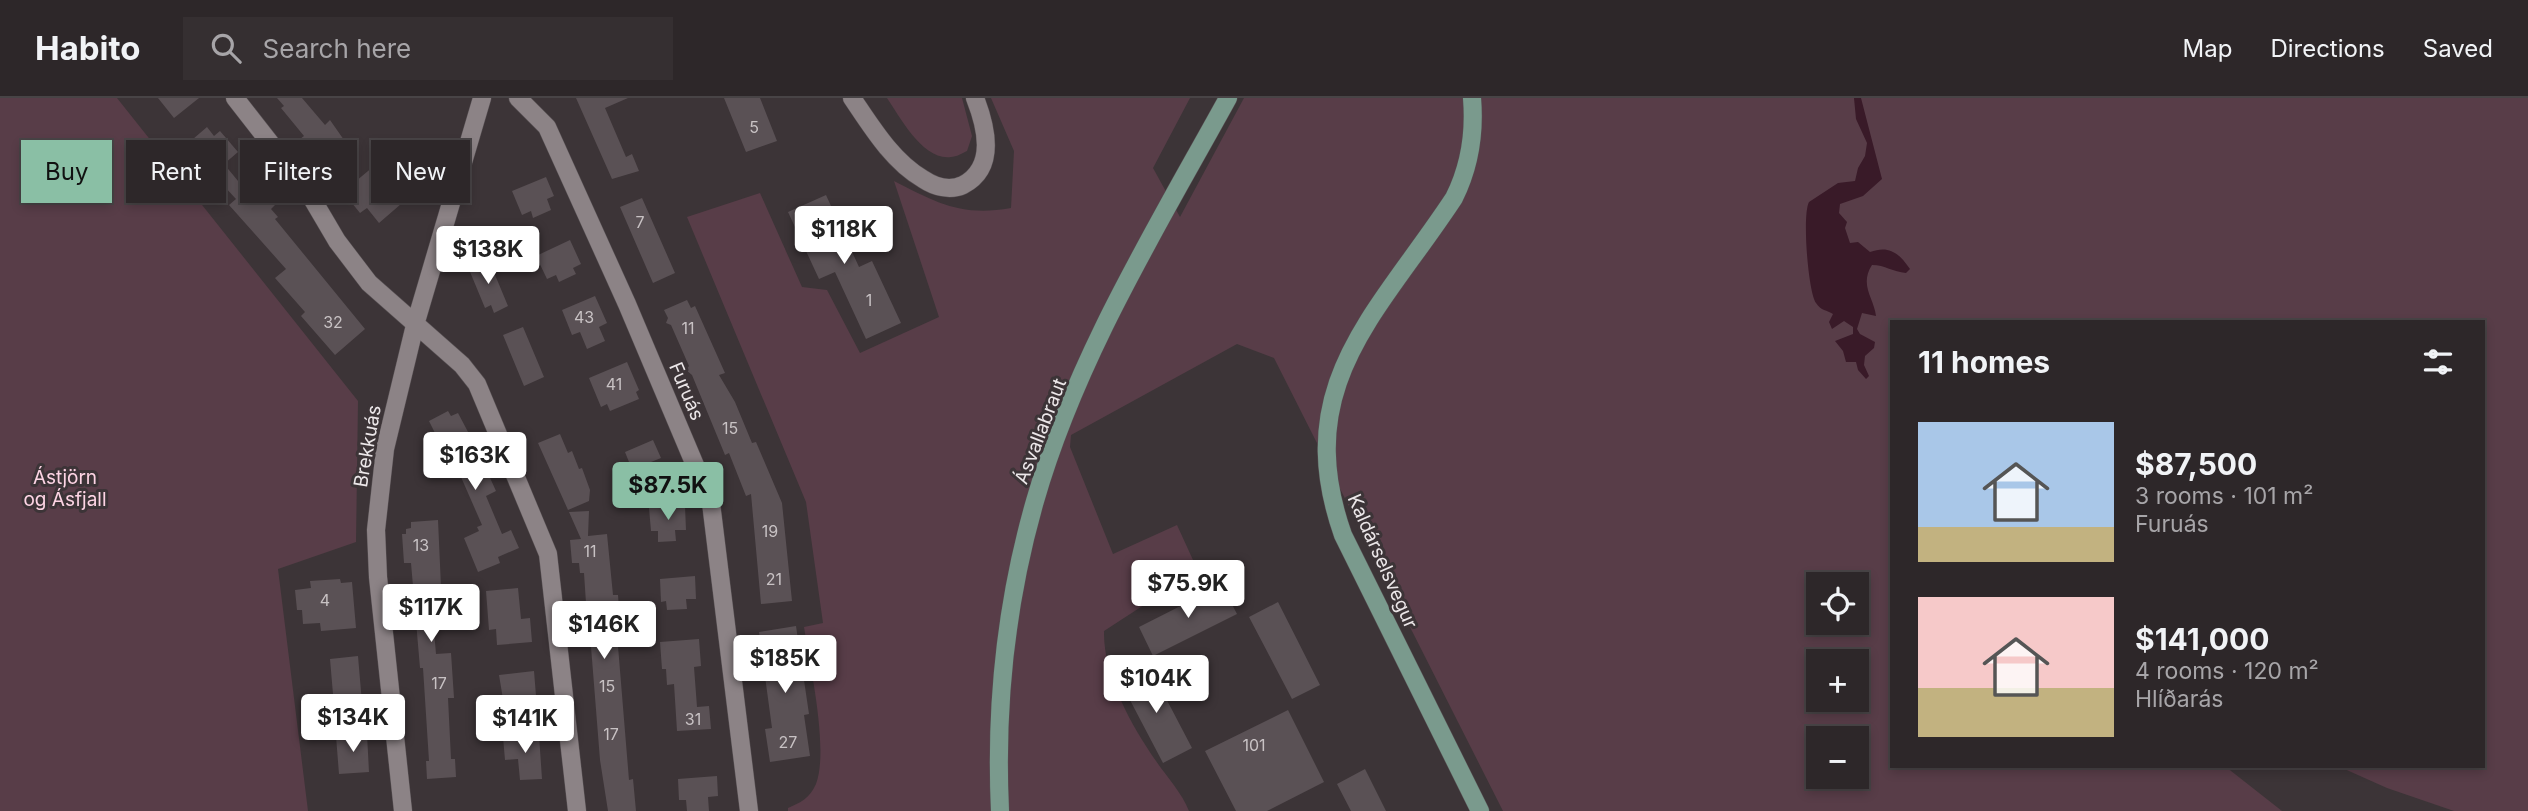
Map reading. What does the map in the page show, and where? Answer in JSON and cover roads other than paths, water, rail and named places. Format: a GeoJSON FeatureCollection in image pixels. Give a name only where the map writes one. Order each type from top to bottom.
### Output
{"type":"FeatureCollection","features":[{"type":"Feature","properties":{"kind":"street"},"geometry":{"type":"LineString","coordinates":[[235,98],[307,190],[369,284],[462,365],[477,384],[545,543],[577,811]]}},
{"type":"Feature","properties":{"kind":"street","name":"Brekkuás"},"geometry":{"type":"LineString","coordinates":[[403,811],[378,577],[376,530],[385,449],[415,324],[482,98]]}},
{"type":"Feature","properties":{"kind":"street","name":"Furuás"},"geometry":{"type":"LineString","coordinates":[[518,98],[547,127],[627,304],[711,503],[748,811]]}},
{"type":"Feature","properties":{"kind":"street"},"geometry":{"type":"LineString","coordinates":[[852,98],[877,134],[914,173],[934,185],[956,188],[974,177],[985,158],[981,115],[975,98]]}},
{"type":"Feature","properties":{"kind":"street","name":"Ásvallabraut"},"geometry":{"type":"LineString","coordinates":[[1000,811],[998,743],[1006,638],[1015,586],[1036,499],[1061,428],[1106,325],[1228,98]]}},
{"type":"Feature","properties":{"kind":"street","name":"Kaldárselsvegur"},"geometry":{"type":"LineString","coordinates":[[1472,98],[1472,146],[1465,176],[1454,198],[1347,356],[1332,396],[1326,446],[1331,499],[1343,535],[1480,811]]}},
{"type":"Feature","properties":{"kind":"park label","name":"Ástjörn og Ásfjall"},"geometry":{"type":"Point","coordinates":[65,488]}}]}
